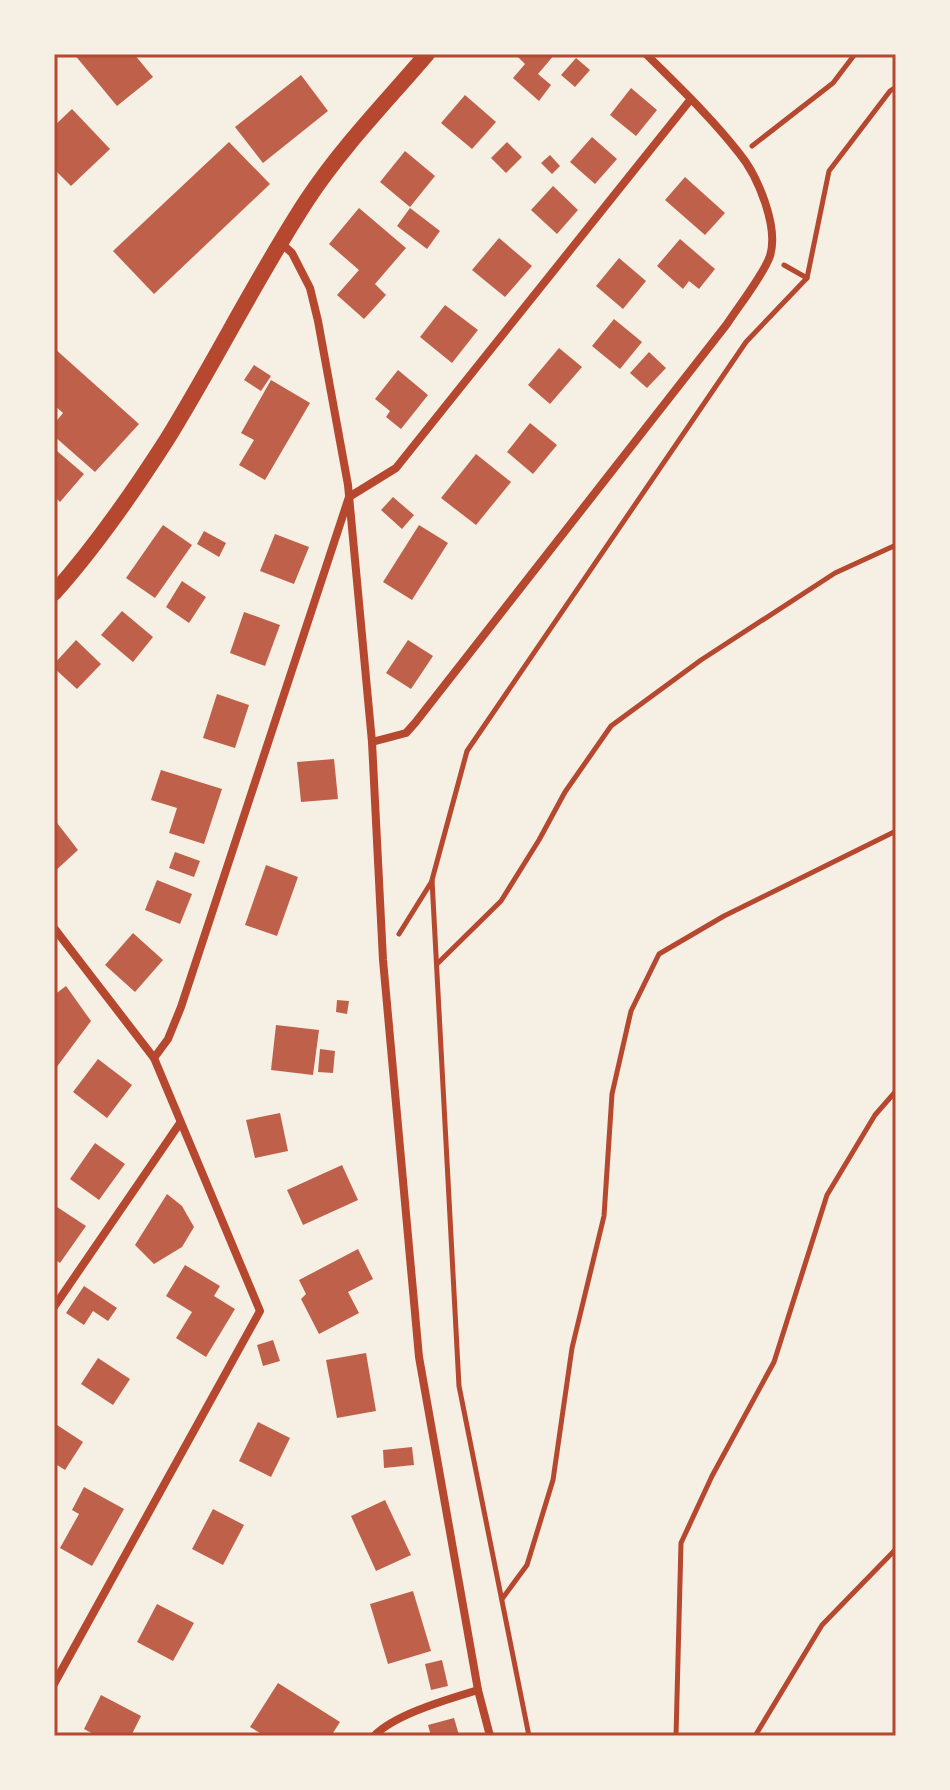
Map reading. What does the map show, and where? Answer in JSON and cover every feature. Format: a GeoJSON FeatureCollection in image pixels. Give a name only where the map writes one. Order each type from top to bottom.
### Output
{"type":"FeatureCollection","features":[{"type":"Feature","properties":{"kind":"main road"},"geometry":{"type":"LineString","coordinates":[[54,593],[103,533],[167,439],[308,198],[337,158],[427,54]]}},
{"type":"Feature","properties":{"kind":"street"},"geometry":{"type":"LineString","coordinates":[[372,742],[406,733],[415,723],[727,324],[770,256],[772,231],[769,214],[741,155],[646,54]]}},
{"type":"Feature","properties":{"kind":"street"},"geometry":{"type":"LineString","coordinates":[[154,1058],[168,1039],[181,1007],[349,497],[396,468],[691,99]]}},
{"type":"Feature","properties":{"kind":"street"},"geometry":{"type":"LineString","coordinates":[[281,242],[292,253],[310,288],[349,497],[372,742],[383,960],[419,1357],[478,1690],[490,1736]]}},
{"type":"Feature","properties":{"kind":"street"},"geometry":{"type":"LineString","coordinates":[[54,928],[154,1058],[260,1311],[54,1684]]}},
{"type":"Feature","properties":{"kind":"street"},"geometry":{"type":"LineString","coordinates":[[54,1307],[180,1123]]}},
{"type":"Feature","properties":{"kind":"street"},"geometry":{"type":"LineString","coordinates":[[374,1736],[380,1729],[430,1705],[478,1690]]}},
{"type":"Feature","properties":{"kind":"path"},"geometry":{"type":"LineString","coordinates":[[741,155],[833,83],[855,54]]}},
{"type":"Feature","properties":{"kind":"path"},"geometry":{"type":"LineString","coordinates":[[383,960],[432,880],[467,751],[746,342],[807,278],[829,171],[896,87]]}},
{"type":"Feature","properties":{"kind":"path"},"geometry":{"type":"LineString","coordinates":[[770,256],[807,278]]}},
{"type":"Feature","properties":{"kind":"path"},"geometry":{"type":"LineString","coordinates":[[437,964],[501,901],[565,792],[611,726],[701,660],[835,573],[896,545]]}},
{"type":"Feature","properties":{"kind":"path"},"geometry":{"type":"LineString","coordinates":[[502,1600],[527,1565],[553,1480],[572,1348],[604,1216],[612,1094],[631,1011],[659,954],[724,916],[896,831]]}},
{"type":"Feature","properties":{"kind":"path"},"geometry":{"type":"LineString","coordinates":[[432,880],[459,1386],[529,1736]]}},
{"type":"Feature","properties":{"kind":"path"},"geometry":{"type":"LineString","coordinates":[[676,1736],[681,1543],[712,1476],[774,1362],[827,1195],[875,1115],[896,1091]]}},
{"type":"Feature","properties":{"kind":"path"},"geometry":{"type":"LineString","coordinates":[[755,1736],[822,1625],[896,1549]]}},
{"type":"Feature","properties":{"kind":"building"},"geometry":{"type":"Polygon","coordinates":[[[74,54],[134,54],[153,77],[117,106],[74,54]]]}},
{"type":"Feature","properties":{"kind":"building"},"geometry":{"type":"Polygon","coordinates":[[[515,54],[555,54],[538,74],[551,85],[539,101],[513,78],[525,64],[515,54]]]}},
{"type":"Feature","properties":{"kind":"building"},"geometry":{"type":"Polygon","coordinates":[[[576,58],[590,70],[575,87],[561,75],[576,58]]]}},
{"type":"Feature","properties":{"kind":"building"},"geometry":{"type":"Polygon","coordinates":[[[301,75],[328,111],[263,163],[235,127],[301,75]]]}},
{"type":"Feature","properties":{"kind":"building"},"geometry":{"type":"Polygon","coordinates":[[[631,88],[657,110],[636,136],[610,115],[631,88]]]}},
{"type":"Feature","properties":{"kind":"building"},"geometry":{"type":"Polygon","coordinates":[[[465,95],[496,122],[472,149],[441,123],[465,95]]]}},
{"type":"Feature","properties":{"kind":"building"},"geometry":{"type":"Polygon","coordinates":[[[72,109],[110,149],[71,186],[54,169],[54,126],[72,109]]]}},
{"type":"Feature","properties":{"kind":"building"},"geometry":{"type":"Polygon","coordinates":[[[592,137],[617,159],[595,184],[570,162],[592,137]]]}},
{"type":"Feature","properties":{"kind":"building"},"geometry":{"type":"Polygon","coordinates":[[[229,142],[270,184],[154,294],[113,251],[229,142]]]}},
{"type":"Feature","properties":{"kind":"building"},"geometry":{"type":"Polygon","coordinates":[[[507,142],[522,157],[506,173],[491,158],[507,142]]]}},
{"type":"Feature","properties":{"kind":"building"},"geometry":{"type":"Polygon","coordinates":[[[405,151],[435,176],[410,207],[380,182],[405,151]]]}},
{"type":"Feature","properties":{"kind":"building"},"geometry":{"type":"Polygon","coordinates":[[[550,155],[560,166],[552,174],[541,163],[550,155]]]}},
{"type":"Feature","properties":{"kind":"building"},"geometry":{"type":"Polygon","coordinates":[[[685,177],[725,213],[705,235],[665,200],[685,177]]]}},
{"type":"Feature","properties":{"kind":"building"},"geometry":{"type":"Polygon","coordinates":[[[553,186],[578,210],[557,234],[531,210],[553,186]]]}},
{"type":"Feature","properties":{"kind":"building"},"geometry":{"type":"Polygon","coordinates":[[[359,208],[406,248],[375,284],[386,295],[364,319],[337,295],[359,270],[329,244],[359,208]]]}},
{"type":"Feature","properties":{"kind":"building"},"geometry":{"type":"Polygon","coordinates":[[[410,208],[440,231],[427,249],[397,226],[410,208]]]}},
{"type":"Feature","properties":{"kind":"building"},"geometry":{"type":"Polygon","coordinates":[[[499,238],[532,266],[505,297],[472,270],[499,238]]]}},
{"type":"Feature","properties":{"kind":"building"},"geometry":{"type":"Polygon","coordinates":[[[680,239],[715,269],[699,289],[689,281],[683,289],[657,266],[680,239]]]}},
{"type":"Feature","properties":{"kind":"building"},"geometry":{"type":"Polygon","coordinates":[[[619,258],[646,281],[623,309],[596,286],[619,258]]]}},
{"type":"Feature","properties":{"kind":"building"},"geometry":{"type":"Polygon","coordinates":[[[445,305],[478,330],[452,363],[420,337],[445,305]]]}},
{"type":"Feature","properties":{"kind":"building"},"geometry":{"type":"Polygon","coordinates":[[[614,319],[642,342],[620,369],[592,346],[614,319]]]}},
{"type":"Feature","properties":{"kind":"building"},"geometry":{"type":"Polygon","coordinates":[[[54,348],[139,424],[95,472],[54,436],[54,424],[63,413],[54,405],[54,348]]]}},
{"type":"Feature","properties":{"kind":"building"},"geometry":{"type":"Polygon","coordinates":[[[559,348],[582,367],[550,404],[528,385],[559,348]]]}},
{"type":"Feature","properties":{"kind":"building"},"geometry":{"type":"Polygon","coordinates":[[[649,352],[666,368],[647,388],[630,373],[649,352]]]}},
{"type":"Feature","properties":{"kind":"building"},"geometry":{"type":"Polygon","coordinates":[[[254,365],[271,376],[261,391],[244,380],[254,365]]]}},
{"type":"Feature","properties":{"kind":"building"},"geometry":{"type":"Polygon","coordinates":[[[398,370],[428,395],[401,429],[386,417],[390,411],[375,399],[398,370]]]}},
{"type":"Feature","properties":{"kind":"building"},"geometry":{"type":"Polygon","coordinates":[[[271,380],[310,403],[265,480],[239,465],[254,440],[241,433],[271,380]]]}},
{"type":"Feature","properties":{"kind":"building"},"geometry":{"type":"Polygon","coordinates":[[[530,423],[557,445],[533,474],[507,452],[530,423]]]}},
{"type":"Feature","properties":{"kind":"building"},"geometry":{"type":"Polygon","coordinates":[[[57,451],[84,474],[60,502],[54,496],[54,454],[57,451]]]}},
{"type":"Feature","properties":{"kind":"building"},"geometry":{"type":"Polygon","coordinates":[[[476,454],[511,482],[476,525],[441,498],[476,454]]]}},
{"type":"Feature","properties":{"kind":"building"},"geometry":{"type":"Polygon","coordinates":[[[393,497],[414,515],[402,529],[381,510],[393,497]]]}},
{"type":"Feature","properties":{"kind":"building"},"geometry":{"type":"Polygon","coordinates":[[[163,525],[192,545],[155,598],[126,578],[163,525]]]}},
{"type":"Feature","properties":{"kind":"building"},"geometry":{"type":"Polygon","coordinates":[[[419,525],[448,543],[412,600],[383,582],[419,525]]]}},
{"type":"Feature","properties":{"kind":"building"},"geometry":{"type":"Polygon","coordinates":[[[204,531],[226,543],[219,557],[197,544],[204,531]]]}},
{"type":"Feature","properties":{"kind":"building"},"geometry":{"type":"Polygon","coordinates":[[[275,534],[309,547],[294,584],[260,571],[275,534]]]}},
{"type":"Feature","properties":{"kind":"building"},"geometry":{"type":"Polygon","coordinates":[[[182,581],[206,597],[189,623],[166,607],[182,581]]]}},
{"type":"Feature","properties":{"kind":"building"},"geometry":{"type":"Polygon","coordinates":[[[122,611],[153,637],[133,662],[101,635],[122,611]]]}},
{"type":"Feature","properties":{"kind":"building"},"geometry":{"type":"Polygon","coordinates":[[[244,612],[280,625],[265,666],[230,653],[244,612]]]}},
{"type":"Feature","properties":{"kind":"building"},"geometry":{"type":"Polygon","coordinates":[[[76,640],[101,664],[77,689],[54,668],[54,664],[76,640]]]}},
{"type":"Feature","properties":{"kind":"building"},"geometry":{"type":"Polygon","coordinates":[[[408,640],[433,656],[411,689],[386,673],[408,640]]]}},
{"type":"Feature","properties":{"kind":"building"},"geometry":{"type":"Polygon","coordinates":[[[217,694],[249,705],[235,748],[203,738],[217,694]]]}},
{"type":"Feature","properties":{"kind":"building"},"geometry":{"type":"Polygon","coordinates":[[[334,759],[338,799],[301,802],[297,762],[334,759]]]}},
{"type":"Feature","properties":{"kind":"building"},"geometry":{"type":"Polygon","coordinates":[[[161,770],[222,789],[204,844],[169,833],[177,808],[151,800],[161,770]]]}},
{"type":"Feature","properties":{"kind":"building"},"geometry":{"type":"Polygon","coordinates":[[[54,819],[78,850],[54,872],[54,819]]]}},
{"type":"Feature","properties":{"kind":"building"},"geometry":{"type":"Polygon","coordinates":[[[175,852],[200,861],[194,877],[169,868],[175,852]]]}},
{"type":"Feature","properties":{"kind":"building"},"geometry":{"type":"Polygon","coordinates":[[[266,865],[298,877],[277,936],[245,925],[266,865]]]}},
{"type":"Feature","properties":{"kind":"building"},"geometry":{"type":"Polygon","coordinates":[[[157,880],[192,894],[180,924],[145,910],[157,880]]]}},
{"type":"Feature","properties":{"kind":"building"},"geometry":{"type":"Polygon","coordinates":[[[133,933],[163,960],[135,992],[105,965],[133,933]]]}},
{"type":"Feature","properties":{"kind":"building"},"geometry":{"type":"Polygon","coordinates":[[[66,986],[91,1021],[56,1068],[54,995],[66,986]]]}},
{"type":"Feature","properties":{"kind":"building"},"geometry":{"type":"Polygon","coordinates":[[[337,1000],[349,1001],[347,1014],[336,1012],[337,1000]]]}},
{"type":"Feature","properties":{"kind":"building"},"geometry":{"type":"Polygon","coordinates":[[[276,1025],[319,1030],[313,1075],[271,1070],[276,1025]]]}},
{"type":"Feature","properties":{"kind":"building"},"geometry":{"type":"Polygon","coordinates":[[[320,1049],[335,1051],[333,1073],[318,1072],[320,1049]]]}},
{"type":"Feature","properties":{"kind":"building"},"geometry":{"type":"Polygon","coordinates":[[[98,1059],[132,1085],[107,1118],[73,1092],[98,1059]]]}},
{"type":"Feature","properties":{"kind":"building"},"geometry":{"type":"Polygon","coordinates":[[[280,1113],[288,1151],[255,1158],[246,1120],[280,1113]]]}},
{"type":"Feature","properties":{"kind":"building"},"geometry":{"type":"Polygon","coordinates":[[[95,1143],[125,1164],[99,1200],[70,1179],[95,1143]]]}},
{"type":"Feature","properties":{"kind":"building"},"geometry":{"type":"Polygon","coordinates":[[[342,1165],[358,1200],[303,1225],[287,1190],[342,1165]]]}},
{"type":"Feature","properties":{"kind":"building"},"geometry":{"type":"Polygon","coordinates":[[[167,1194],[182,1206],[194,1227],[182,1247],[154,1264],[135,1245],[167,1194]]]}},
{"type":"Feature","properties":{"kind":"building"},"geometry":{"type":"Polygon","coordinates":[[[54,1205],[86,1226],[60,1263],[54,1259],[54,1205]]]}},
{"type":"Feature","properties":{"kind":"building"},"geometry":{"type":"Polygon","coordinates":[[[358,1249],[373,1279],[348,1292],[359,1313],[319,1334],[301,1299],[306,1294],[299,1280],[358,1249]]]}},
{"type":"Feature","properties":{"kind":"building"},"geometry":{"type":"Polygon","coordinates":[[[185,1265],[220,1286],[214,1296],[235,1309],[206,1357],[176,1338],[192,1312],[166,1296],[185,1265]]]}},
{"type":"Feature","properties":{"kind":"building"},"geometry":{"type":"Polygon","coordinates":[[[84,1286],[117,1308],[108,1321],[93,1311],[84,1325],[66,1313],[84,1286]]]}},
{"type":"Feature","properties":{"kind":"building"},"geometry":{"type":"Polygon","coordinates":[[[273,1340],[280,1361],[263,1366],[257,1345],[273,1340]]]}},
{"type":"Feature","properties":{"kind":"building"},"geometry":{"type":"Polygon","coordinates":[[[366,1353],[376,1411],[337,1418],[326,1360],[366,1353]]]}},
{"type":"Feature","properties":{"kind":"building"},"geometry":{"type":"Polygon","coordinates":[[[98,1358],[130,1379],[113,1405],[81,1384],[98,1358]]]}},
{"type":"Feature","properties":{"kind":"building"},"geometry":{"type":"Polygon","coordinates":[[[258,1422],[290,1438],[271,1477],[239,1461],[258,1422]]]}},
{"type":"Feature","properties":{"kind":"building"},"geometry":{"type":"Polygon","coordinates":[[[57,1425],[83,1442],[65,1470],[54,1463],[54,1431],[57,1425]]]}},
{"type":"Feature","properties":{"kind":"building"},"geometry":{"type":"Polygon","coordinates":[[[412,1447],[414,1465],[384,1468],[383,1450],[412,1447]]]}},
{"type":"Feature","properties":{"kind":"building"},"geometry":{"type":"Polygon","coordinates":[[[84,1487],[124,1509],[92,1566],[60,1548],[79,1514],[72,1510],[84,1487]]]}},
{"type":"Feature","properties":{"kind":"building"},"geometry":{"type":"Polygon","coordinates":[[[385,1500],[411,1555],[376,1571],[351,1516],[385,1500]]]}},
{"type":"Feature","properties":{"kind":"building"},"geometry":{"type":"Polygon","coordinates":[[[213,1509],[244,1525],[223,1565],[192,1549],[213,1509]]]}},
{"type":"Feature","properties":{"kind":"building"},"geometry":{"type":"Polygon","coordinates":[[[413,1591],[431,1651],[388,1664],[370,1604],[413,1591]]]}},
{"type":"Feature","properties":{"kind":"building"},"geometry":{"type":"Polygon","coordinates":[[[157,1604],[194,1623],[173,1661],[137,1642],[157,1604]]]}},
{"type":"Feature","properties":{"kind":"building"},"geometry":{"type":"Polygon","coordinates":[[[442,1660],[448,1686],[431,1690],[425,1664],[442,1660]]]}},
{"type":"Feature","properties":{"kind":"building"},"geometry":{"type":"Polygon","coordinates":[[[278,1683],[340,1722],[331,1736],[265,1736],[250,1727],[278,1683]]]}},
{"type":"Feature","properties":{"kind":"building"},"geometry":{"type":"Polygon","coordinates":[[[101,1695],[141,1716],[131,1736],[97,1736],[84,1729],[101,1695]]]}},
{"type":"Feature","properties":{"kind":"building"},"geometry":{"type":"Polygon","coordinates":[[[454,1718],[459,1735],[431,1736],[428,1725],[454,1718]]]}}]}
